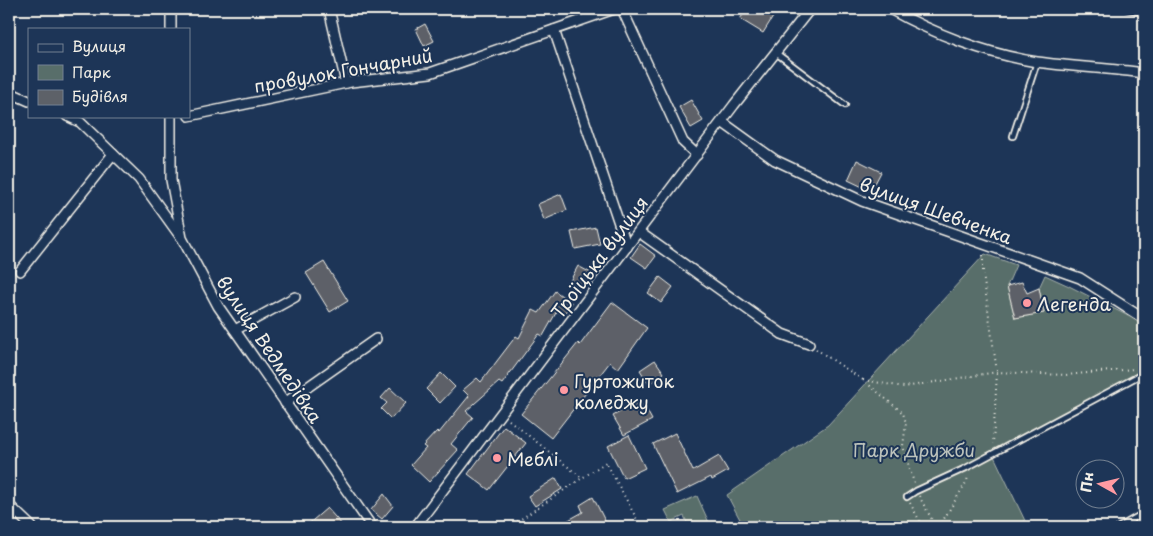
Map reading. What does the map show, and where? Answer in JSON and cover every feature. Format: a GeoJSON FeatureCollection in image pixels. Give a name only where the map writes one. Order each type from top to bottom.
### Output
{"type":"FeatureCollection","features":[{"type":"Feature","properties":{"kind":"street"},"geometry":{"type":"LineString","coordinates":[[171,9],[171,28]]}},
{"type":"Feature","properties":{"kind":"street"},"geometry":{"type":"LineString","coordinates":[[329,9],[346,83]]}},
{"type":"Feature","properties":{"kind":"street","name":"провулок Гончарний"},"geometry":{"type":"LineString","coordinates":[[190,115],[346,83],[430,73],[614,9]]}},
{"type":"Feature","properties":{"kind":"street"},"geometry":{"type":"LineString","coordinates":[[622,9],[683,142],[697,155]]}},
{"type":"Feature","properties":{"kind":"street","name":"Троїцька вулиця"},"geometry":{"type":"LineString","coordinates":[[415,527],[810,9]]}},
{"type":"Feature","properties":{"kind":"street"},"geometry":{"type":"LineString","coordinates":[[890,9],[911,21],[980,49],[1037,62],[1144,72]]}},
{"type":"Feature","properties":{"kind":"street"},"geometry":{"type":"LineString","coordinates":[[554,30],[627,248]]}},
{"type":"Feature","properties":{"kind":"street"},"geometry":{"type":"LineString","coordinates":[[9,92],[28,100]]}},
{"type":"Feature","properties":{"kind":"street"},"geometry":{"type":"LineString","coordinates":[[71,118],[80,122],[139,179],[182,238]]}},
{"type":"Feature","properties":{"kind":"street","name":"вулиця Ведмедівка"},"geometry":{"type":"LineString","coordinates":[[171,118],[171,180],[182,238],[218,306],[372,527]]}},
{"type":"Feature","properties":{"kind":"street","name":"вулиця Шевченка"},"geometry":{"type":"LineString","coordinates":[[722,122],[775,160],[844,193],[1080,278],[1144,319]]}},
{"type":"Feature","properties":{"kind":"street"},"geometry":{"type":"LineString","coordinates":[[20,271],[113,154]]}},
{"type":"Feature","properties":{"kind":"street"},"geometry":{"type":"LineString","coordinates":[[639,232],[782,334],[809,344]]}},
{"type":"Feature","properties":{"kind":"street"},"geometry":{"type":"LineString","coordinates":[[235,330],[295,297]]}},
{"type":"Feature","properties":{"kind":"street"},"geometry":{"type":"LineString","coordinates":[[285,403],[376,339]]}},
{"type":"Feature","properties":{"kind":"street"},"geometry":{"type":"LineString","coordinates":[[9,506],[32,527]]}},
{"type":"Feature","properties":{"kind":"lane"},"geometry":{"type":"LineString","coordinates":[[1127,9],[1143,11]]}},
{"type":"Feature","properties":{"kind":"lane"},"geometry":{"type":"LineString","coordinates":[[776,53],[845,105]]}},
{"type":"Feature","properties":{"kind":"lane"},"geometry":{"type":"LineString","coordinates":[[1013,136],[1037,62]]}},
{"type":"Feature","properties":{"kind":"lane"},"geometry":{"type":"LineString","coordinates":[[907,497],[970,466],[1144,374]]}},
{"type":"Feature","properties":{"kind":"lane"},"geometry":{"type":"LineString","coordinates":[[1119,527],[1144,513]]}},
{"type":"Feature","properties":{"kind":"path"},"geometry":{"type":"LineString","coordinates":[[982,244],[983,274],[997,372],[993,454]]}},
{"type":"Feature","properties":{"kind":"path"},"geometry":{"type":"LineString","coordinates":[[809,344],[863,380],[903,413],[906,423],[903,446],[916,491],[938,527],[967,481],[970,466]]}},
{"type":"Feature","properties":{"kind":"path"},"geometry":{"type":"LineString","coordinates":[[863,380],[904,387],[997,372],[1065,374],[1134,369]]}},
{"type":"Feature","properties":{"kind":"path"},"geometry":{"type":"LineString","coordinates":[[509,420],[582,478]]}},
{"type":"Feature","properties":{"kind":"path"},"geometry":{"type":"LineString","coordinates":[[509,527],[606,462],[641,527]]}},
{"type":"Feature","properties":{"kind":"path"},"geometry":{"type":"LineString","coordinates":[[907,497],[923,527]]}},
{"type":"Feature","properties":{"kind":"green space","name":"Парк Дружби"},"geometry":{"type":"Polygon","coordinates":[[[985,254],[1016,265],[1007,286],[1015,318],[1044,313],[1039,288],[1045,275],[1144,324],[1144,372],[993,454],[1028,527],[744,527],[727,495],[828,425],[985,254]]]}},
{"type":"Feature","properties":{"kind":"green space"},"geometry":{"type":"Polygon","coordinates":[[[697,496],[711,527],[689,527],[684,516],[671,522],[665,510],[697,496]]]}},
{"type":"Feature","properties":{"kind":"building"},"geometry":{"type":"Polygon","coordinates":[[[747,9],[758,12],[760,9],[778,9],[763,33],[740,19],[747,9]]]}},
{"type":"Feature","properties":{"kind":"building"},"geometry":{"type":"Polygon","coordinates":[[[425,24],[434,41],[424,46],[416,29],[425,24]]]}},
{"type":"Feature","properties":{"kind":"building"},"geometry":{"type":"Polygon","coordinates":[[[691,100],[703,121],[691,128],[679,107],[691,100]]]}},
{"type":"Feature","properties":{"kind":"building"},"geometry":{"type":"Polygon","coordinates":[[[857,160],[881,172],[871,191],[848,180],[857,160]]]}},
{"type":"Feature","properties":{"kind":"building"},"geometry":{"type":"Polygon","coordinates":[[[561,194],[567,210],[544,220],[538,204],[561,194]]]}},
{"type":"Feature","properties":{"kind":"building"},"geometry":{"type":"Polygon","coordinates":[[[596,227],[600,244],[575,249],[571,232],[596,227]]]}},
{"type":"Feature","properties":{"kind":"building"},"geometry":{"type":"Polygon","coordinates":[[[640,244],[656,256],[647,268],[631,257],[640,244]]]}},
{"type":"Feature","properties":{"kind":"building"},"geometry":{"type":"Polygon","coordinates":[[[324,262],[348,301],[330,312],[306,273],[324,262]]]}},
{"type":"Feature","properties":{"kind":"building"},"geometry":{"type":"Polygon","coordinates":[[[578,266],[591,273],[584,288],[570,281],[578,266]]]}},
{"type":"Feature","properties":{"kind":"building"},"geometry":{"type":"Polygon","coordinates":[[[660,277],[673,287],[661,303],[648,293],[660,277]]]}},
{"type":"Feature","properties":{"kind":"building","name":"Легенда"},"geometry":{"type":"Polygon","coordinates":[[[1022,282],[1027,293],[1039,288],[1044,313],[1015,318],[1007,286],[1022,282]]]}},
{"type":"Feature","properties":{"kind":"building"},"geometry":{"type":"Polygon","coordinates":[[[555,291],[572,303],[563,315],[557,311],[543,336],[539,334],[502,384],[499,382],[466,411],[473,417],[451,444],[458,450],[429,482],[411,465],[426,448],[423,446],[437,431],[439,433],[469,396],[463,390],[477,378],[481,382],[516,336],[519,338],[533,310],[539,313],[555,291]]]}},
{"type":"Feature","properties":{"kind":"building"},"geometry":{"type":"Polygon","coordinates":[[[612,302],[647,328],[618,369],[610,362],[551,438],[521,414],[578,343],[580,345],[612,302]]]}},
{"type":"Feature","properties":{"kind":"building"},"geometry":{"type":"Polygon","coordinates":[[[655,360],[664,373],[649,384],[640,370],[655,360]]]}},
{"type":"Feature","properties":{"kind":"building"},"geometry":{"type":"Polygon","coordinates":[[[441,373],[455,387],[440,403],[426,389],[441,373]]]}},
{"type":"Feature","properties":{"kind":"building"},"geometry":{"type":"Polygon","coordinates":[[[390,388],[406,403],[391,419],[381,409],[387,403],[381,398],[390,388]]]}},
{"type":"Feature","properties":{"kind":"building"},"geometry":{"type":"Polygon","coordinates":[[[641,400],[652,420],[624,435],[613,416],[641,400]]]}},
{"type":"Feature","properties":{"kind":"building","name":"Меблі"},"geometry":{"type":"Polygon","coordinates":[[[504,426],[526,443],[489,490],[468,474],[504,426]]]}},
{"type":"Feature","properties":{"kind":"building"},"geometry":{"type":"Polygon","coordinates":[[[675,433],[693,471],[719,456],[728,471],[712,480],[711,477],[677,494],[653,444],[675,433]]]}},
{"type":"Feature","properties":{"kind":"building"},"geometry":{"type":"Polygon","coordinates":[[[629,435],[645,468],[624,478],[608,446],[629,435]]]}},
{"type":"Feature","properties":{"kind":"building"},"geometry":{"type":"Polygon","coordinates":[[[556,478],[562,489],[535,506],[528,496],[556,478]]]}},
{"type":"Feature","properties":{"kind":"building"},"geometry":{"type":"Polygon","coordinates":[[[384,494],[393,506],[382,519],[371,510],[384,494]]]}},
{"type":"Feature","properties":{"kind":"building"},"geometry":{"type":"Polygon","coordinates":[[[593,497],[608,527],[556,527],[583,512],[580,505],[593,497]]]}},
{"type":"Feature","properties":{"kind":"building"},"geometry":{"type":"Polygon","coordinates":[[[327,508],[344,527],[305,527],[327,508]]]}},
{"type":"Feature","properties":{"kind":"place","name":"Легенда"},"geometry":{"type":"Point","coordinates":[1027,303]}},
{"type":"Feature","properties":{"kind":"place","name":"Гуртожиток коледжу"},"geometry":{"type":"Point","coordinates":[564,390]}},
{"type":"Feature","properties":{"kind":"place","name":"Меблі"},"geometry":{"type":"Point","coordinates":[497,458]}}]}
